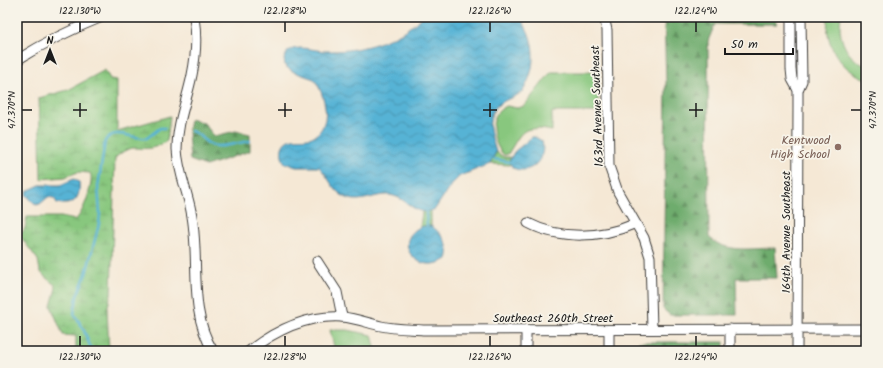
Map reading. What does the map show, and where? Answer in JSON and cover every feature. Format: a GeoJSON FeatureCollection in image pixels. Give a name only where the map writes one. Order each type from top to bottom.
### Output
{"type":"FeatureCollection","features":[{"type":"Feature","properties":{"kind":"street"},"geometry":{"type":"LineString","coordinates":[[17,60],[79,21],[102,17]]}},
{"type":"Feature","properties":{"kind":"street"},"geometry":{"type":"LineString","coordinates":[[194,17],[196,49],[192,74],[180,120],[177,149],[180,176],[191,211],[195,238],[197,303],[201,323],[213,351]]}},
{"type":"Feature","properties":{"kind":"street","name":"163rd Avenue Southeast"},"geometry":{"type":"LineString","coordinates":[[604,17],[607,30],[609,166],[618,192],[634,224],[644,238],[650,257],[652,329]]}},
{"type":"Feature","properties":{"kind":"street","name":"164th Avenue Southeast"},"geometry":{"type":"LineString","coordinates":[[791,17],[791,69],[792,79],[798,90]]}},
{"type":"Feature","properties":{"kind":"street","name":"164th Avenue Southeast"},"geometry":{"type":"LineString","coordinates":[[797,351],[798,90],[802,81],[801,17]]}},
{"type":"Feature","properties":{"kind":"street"},"geometry":{"type":"LineString","coordinates":[[528,223],[546,232],[556,234],[606,234],[634,224]]}},
{"type":"Feature","properties":{"kind":"street"},"geometry":{"type":"LineString","coordinates":[[317,261],[337,292],[342,317]]}},
{"type":"Feature","properties":{"kind":"street","name":"Southeast 260th Street"},"geometry":{"type":"LineString","coordinates":[[249,351],[266,338],[286,327],[321,318],[342,317],[382,326],[423,330],[866,329]]}},
{"type":"Feature","properties":{"kind":"street"},"geometry":{"type":"LineString","coordinates":[[730,329],[730,351]]}},
{"type":"Feature","properties":{"kind":"street"},"geometry":{"type":"LineString","coordinates":[[526,330],[526,351]]}},
{"type":"Feature","properties":{"kind":"street"},"geometry":{"type":"LineString","coordinates":[[609,330],[610,351]]}},
{"type":"Feature","properties":{"kind":"green space"},"geometry":{"type":"Polygon","coordinates":[[[664,17],[776,17],[777,24],[715,24],[708,41],[709,237],[724,246],[732,248],[775,248],[777,278],[736,278],[737,315],[670,315],[663,309],[666,83],[664,17]]]}},
{"type":"Feature","properties":{"kind":"green space"},"geometry":{"type":"Polygon","coordinates":[[[828,17],[841,17],[840,32],[844,46],[853,58],[866,66],[866,79],[849,69],[836,55],[831,46],[829,37],[827,27],[828,17]]]}},
{"type":"Feature","properties":{"kind":"green space"},"geometry":{"type":"Polygon","coordinates":[[[105,70],[110,79],[117,80],[117,131],[170,116],[167,141],[155,147],[131,148],[115,158],[111,295],[107,309],[109,351],[76,351],[76,336],[63,335],[51,306],[56,288],[55,285],[40,271],[38,260],[20,236],[25,228],[27,217],[61,217],[75,220],[85,205],[91,183],[90,173],[78,172],[65,177],[41,179],[39,98],[68,90],[105,70]]]}},
{"type":"Feature","properties":{"kind":"green space"},"geometry":{"type":"Polygon","coordinates":[[[551,72],[598,72],[598,112],[552,112],[552,131],[529,129],[524,131],[508,154],[504,155],[496,144],[494,137],[493,129],[496,115],[500,110],[507,106],[517,108],[524,106],[551,72]]]}},
{"type":"Feature","properties":{"kind":"green space"},"geometry":{"type":"Polygon","coordinates":[[[190,119],[204,123],[214,136],[236,131],[250,134],[250,151],[206,166],[190,160],[188,132],[190,119]]]}},
{"type":"Feature","properties":{"kind":"green space"},"geometry":{"type":"Polygon","coordinates":[[[496,152],[504,157],[510,157],[510,165],[490,164],[496,152]]]}},
{"type":"Feature","properties":{"kind":"green space"},"geometry":{"type":"Polygon","coordinates":[[[431,211],[431,226],[420,227],[422,212],[431,211]]]}},
{"type":"Feature","properties":{"kind":"green space"},"geometry":{"type":"Polygon","coordinates":[[[330,330],[348,330],[372,335],[376,351],[335,351],[330,330]]]}},
{"type":"Feature","properties":{"kind":"green space"},"geometry":{"type":"Polygon","coordinates":[[[639,342],[724,342],[724,351],[639,351],[639,342]]]}},
{"type":"Feature","properties":{"kind":"water"},"geometry":{"type":"Polygon","coordinates":[[[422,17],[519,17],[528,32],[531,40],[533,56],[531,73],[522,92],[500,103],[493,111],[490,125],[496,152],[490,164],[460,176],[451,185],[435,209],[423,211],[413,208],[400,198],[394,196],[381,195],[357,200],[345,197],[337,191],[319,167],[296,167],[285,163],[282,158],[282,148],[284,144],[291,139],[312,137],[319,132],[323,126],[325,118],[324,101],[314,79],[294,72],[285,66],[284,59],[288,51],[297,48],[324,51],[350,50],[376,44],[401,33],[422,17]]]}},
{"type":"Feature","properties":{"kind":"water"},"geometry":{"type":"Polygon","coordinates":[[[532,137],[542,141],[543,148],[540,160],[531,168],[525,170],[513,168],[509,162],[514,152],[532,137]]]}},
{"type":"Feature","properties":{"kind":"water"},"geometry":{"type":"Polygon","coordinates":[[[74,179],[79,182],[79,193],[72,203],[57,203],[54,198],[48,197],[40,204],[36,205],[26,195],[27,191],[40,185],[60,185],[74,179]]]}},
{"type":"Feature","properties":{"kind":"water"},"geometry":{"type":"Polygon","coordinates":[[[423,226],[431,226],[445,240],[448,250],[447,259],[435,264],[425,264],[417,260],[411,254],[408,247],[408,239],[413,232],[423,226]]]}},
{"type":"Feature","properties":{"kind":"waterway"},"geometry":{"type":"LineString","coordinates":[[92,351],[83,328],[74,314],[77,296],[86,274],[99,224],[100,213],[98,187],[105,141],[114,134],[147,138],[160,128],[165,128]]}},
{"type":"Feature","properties":{"kind":"waterway"},"geometry":{"type":"LineString","coordinates":[[191,131],[209,144],[216,146],[226,146],[250,141]]}},
{"type":"Feature","properties":{"kind":"waterway"},"geometry":{"type":"LineString","coordinates":[[494,159],[509,162]]}},
{"type":"Feature","properties":{"kind":"waterway"},"geometry":{"type":"LineString","coordinates":[[426,212],[427,226]]}},
{"type":"Feature","properties":{"kind":"place","name":"Kentwood High School"},"geometry":{"type":"Point","coordinates":[838,147]}}]}
